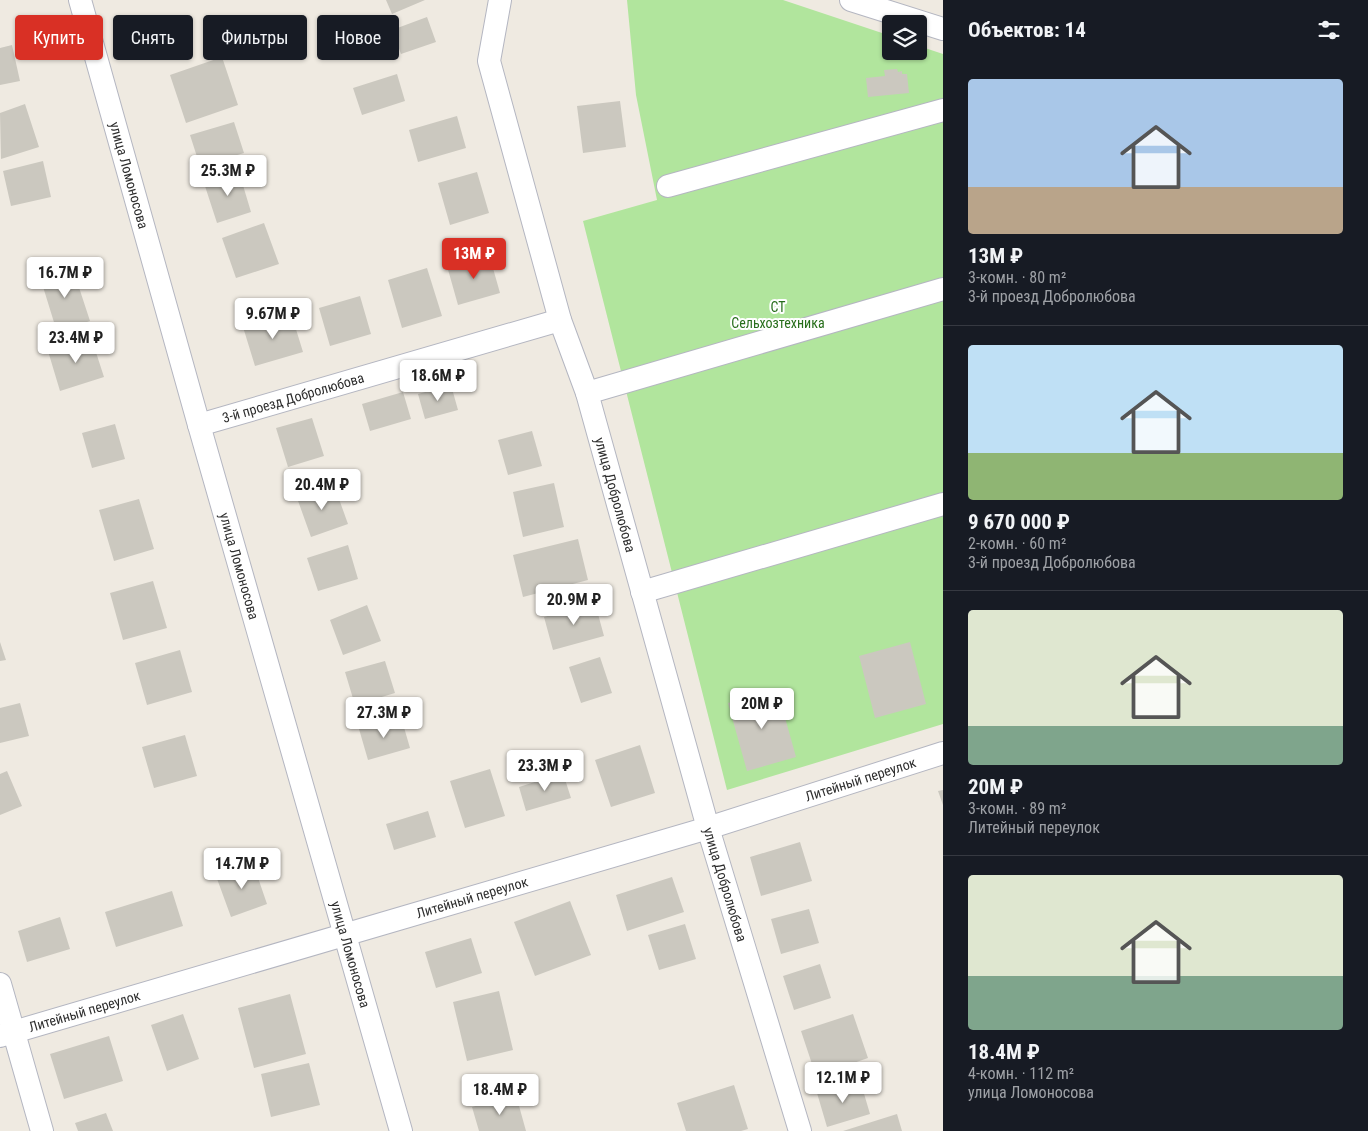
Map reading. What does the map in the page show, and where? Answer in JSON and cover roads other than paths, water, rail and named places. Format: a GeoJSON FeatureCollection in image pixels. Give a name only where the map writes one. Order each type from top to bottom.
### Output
{"type":"FeatureCollection","features":[{"type":"Feature","properties":{"kind":"street","name":"улица Ломоносова"},"geometry":{"type":"LineString","coordinates":[[80,0],[199,425],[401,1131]]}},
{"type":"Feature","properties":{"kind":"street","name":"улица Добролюбова"},"geometry":{"type":"LineString","coordinates":[[500,0],[489,61],[560,320],[586,393],[708,828],[800,1131]]}},
{"type":"Feature","properties":{"kind":"street"},"geometry":{"type":"LineString","coordinates":[[851,0],[943,29]]}},
{"type":"Feature","properties":{"kind":"street"},"geometry":{"type":"LineString","coordinates":[[668,186],[943,110]]}},
{"type":"Feature","properties":{"kind":"street"},"geometry":{"type":"LineString","coordinates":[[586,393],[943,289]]}},
{"type":"Feature","properties":{"kind":"street","name":"3-й проезд Добролюбова"},"geometry":{"type":"LineString","coordinates":[[199,425],[560,320]]}},
{"type":"Feature","properties":{"kind":"street"},"geometry":{"type":"LineString","coordinates":[[642,592],[943,504]]}},
{"type":"Feature","properties":{"kind":"street","name":"Литейный переулок"},"geometry":{"type":"LineString","coordinates":[[7,1034],[708,828],[943,754]]}},
{"type":"Feature","properties":{"kind":"street"},"geometry":{"type":"LineString","coordinates":[[0,984],[7,1034],[42,1131]]}},
{"type":"Feature","properties":{"kind":"park label","name":"СТ Сельхозтехника"},"geometry":{"type":"Point","coordinates":[778,316]}}]}
